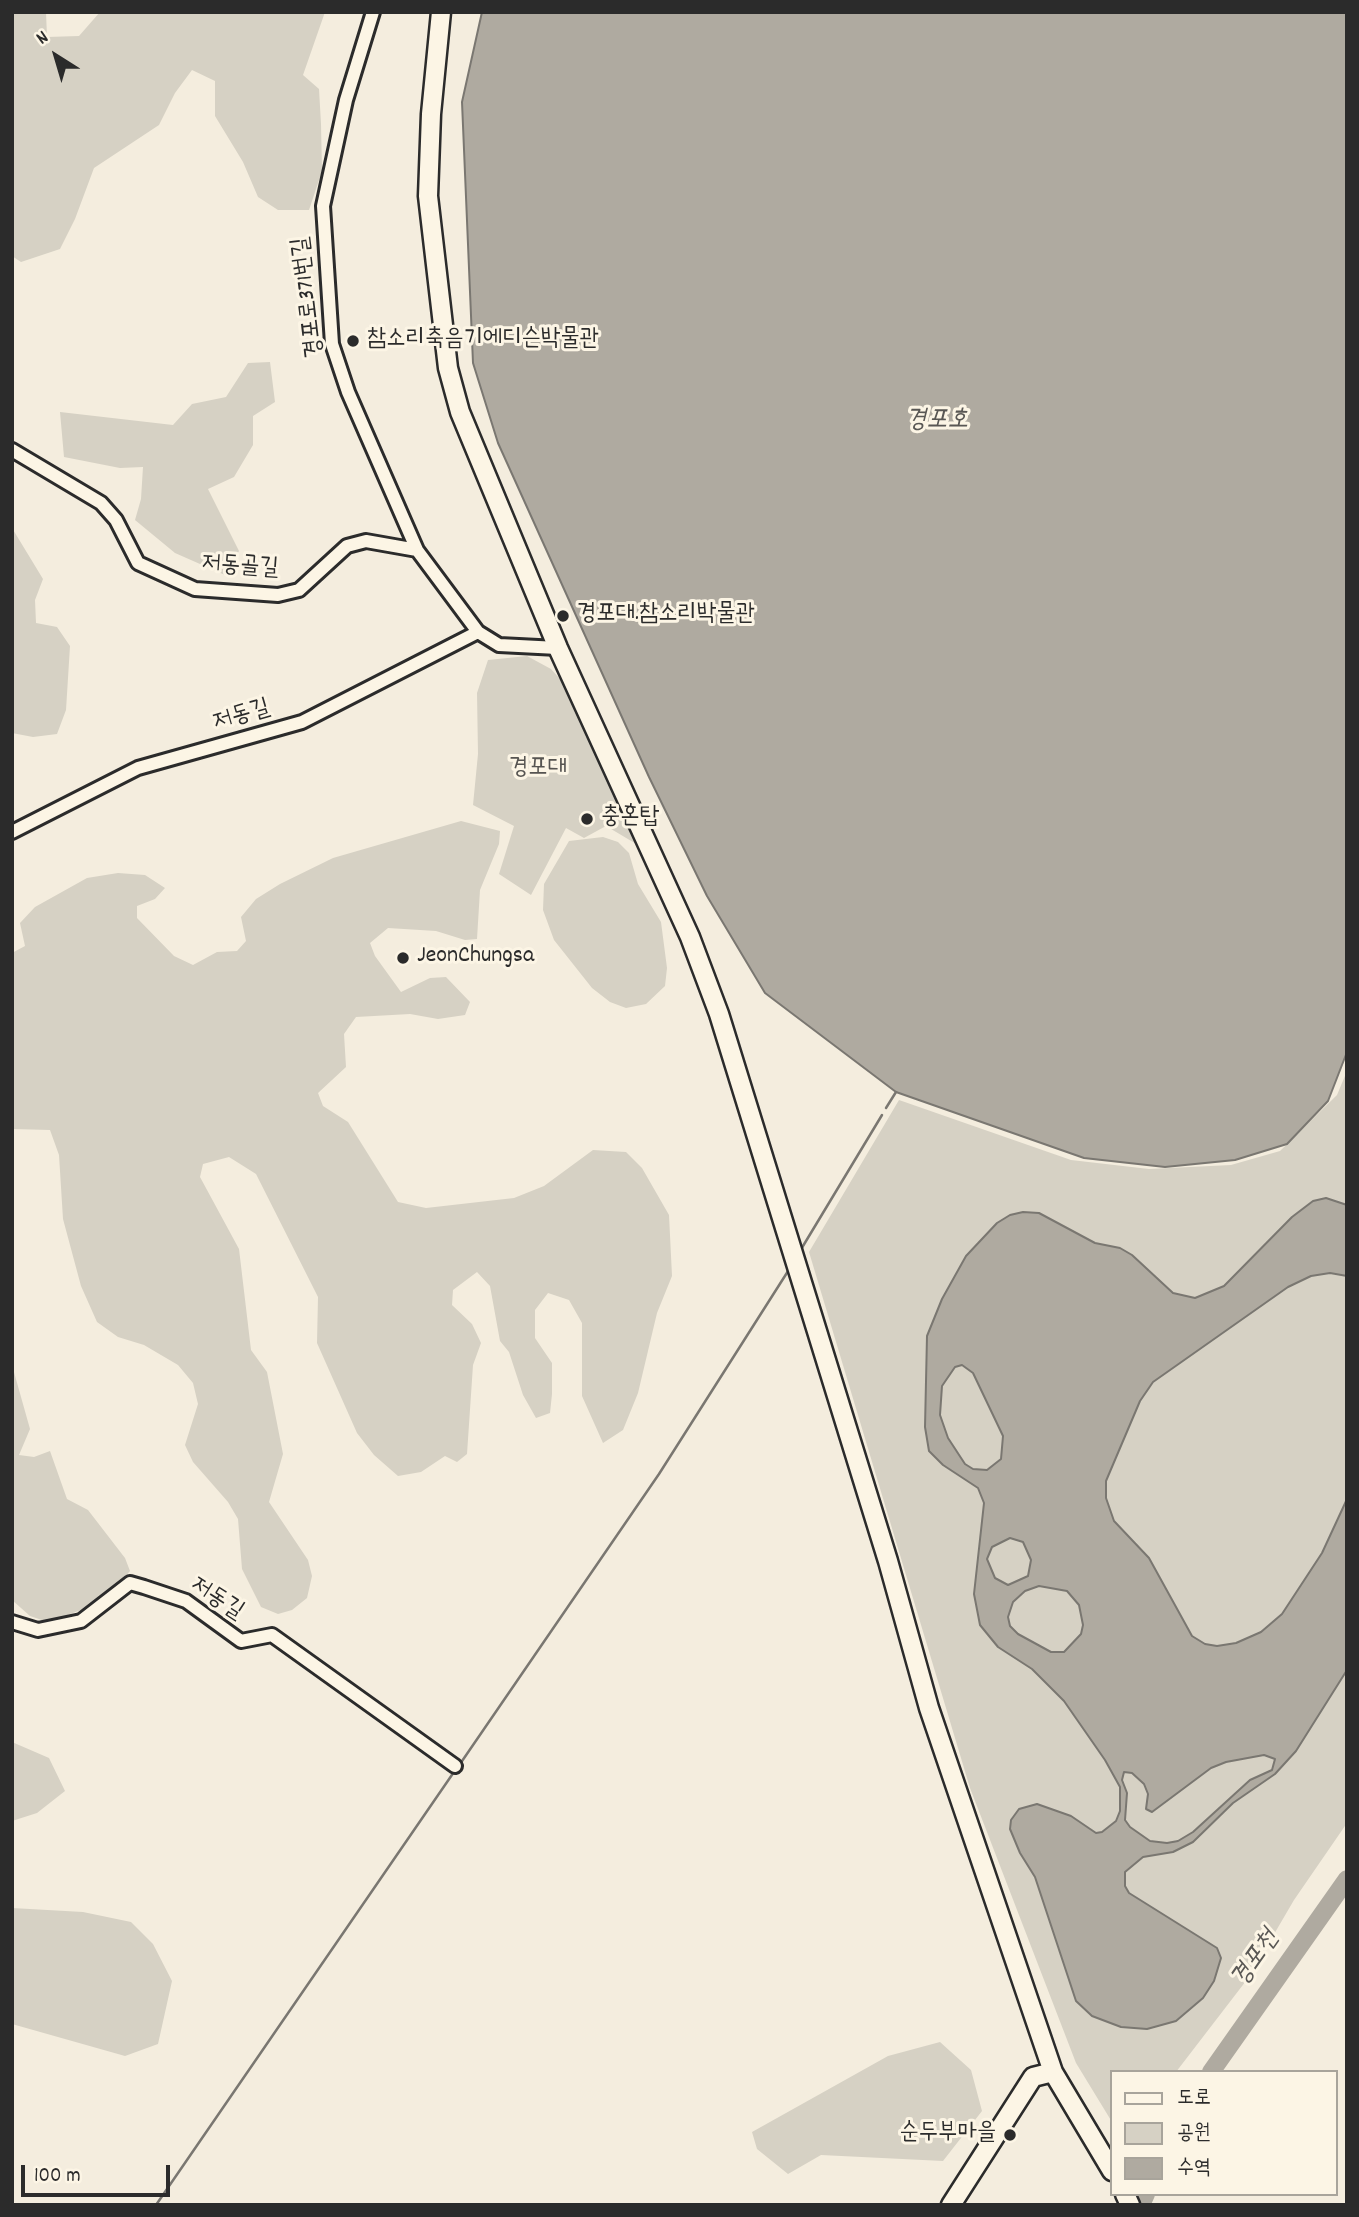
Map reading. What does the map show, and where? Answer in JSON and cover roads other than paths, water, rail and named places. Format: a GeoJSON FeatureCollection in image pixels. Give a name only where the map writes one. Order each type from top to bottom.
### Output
{"type":"FeatureCollection","features":[{"type":"Feature","properties":{"kind":"street","name":"경포로371번길"},"geometry":{"type":"LineString","coordinates":[[373,12],[346,100],[323,206],[326,288],[332,344],[348,392],[417,550],[478,632],[499,645],[558,648]]}},
{"type":"Feature","properties":{"kind":"street"},"geometry":{"type":"LineString","coordinates":[[441,12],[430,114],[428,196],[448,368],[460,412],[558,648],[690,937],[726,1033],[888,1561],[929,1708],[1053,2072],[1110,2167]]}},
{"type":"Feature","properties":{"kind":"street","name":"저동골길"},"geometry":{"type":"LineString","coordinates":[[12,450],[101,503],[116,520],[138,564],[195,589],[278,595],[299,590],[347,546],[366,541],[417,550]]}},
{"type":"Feature","properties":{"kind":"street","name":"저동길"},"geometry":{"type":"LineString","coordinates":[[12,832],[138,768],[302,722],[478,632]]}},
{"type":"Feature","properties":{"kind":"street","name":"저동길"},"geometry":{"type":"LineString","coordinates":[[12,1622],[38,1630],[81,1621],[130,1583],[144,1587],[186,1601],[241,1641],[272,1635],[455,1766]]}},
{"type":"Feature","properties":{"kind":"street"},"geometry":{"type":"LineString","coordinates":[[951,2205],[1033,2077],[1053,2072]]}},
{"type":"Feature","properties":{"kind":"water","name":"경포호"},"geometry":{"type":"Polygon","coordinates":[[[482,12],[1347,12],[1347,1052],[1328,1101],[1287,1144],[1235,1160],[1165,1167],[1084,1158],[896,1092],[765,993],[707,896],[649,777],[498,443],[473,363],[462,102],[482,12]]]}},
{"type":"Feature","properties":{"kind":"water"},"geometry":{"type":"Polygon","coordinates":[[[1326,1198],[1347,1205],[1347,1276],[1330,1273],[1311,1276],[1288,1287],[1153,1382],[1140,1401],[1106,1481],[1106,1498],[1114,1521],[1149,1558],[1192,1636],[1205,1644],[1217,1646],[1236,1643],[1261,1632],[1282,1614],[1322,1553],[1347,1499],[1347,1670],[1296,1751],[1275,1774],[1233,1803],[1193,1842],[1173,1852],[1143,1857],[1125,1872],[1125,1886],[1129,1893],[1217,1948],[1221,1958],[1214,1981],[1203,1998],[1176,2021],[1147,2029],[1121,2027],[1092,2016],[1076,2001],[1035,1877],[1020,1853],[1010,1829],[1011,1820],[1019,1809],[1037,1804],[1071,1816],[1096,1833],[1102,1832],[1116,1821],[1120,1811],[1120,1787],[1105,1760],[1064,1701],[1032,1669],[998,1647],[980,1625],[974,1594],[984,1503],[978,1488],[943,1465],[929,1451],[925,1427],[927,1336],[942,1299],[966,1256],[997,1223],[1010,1215],[1039,1213],[1095,1243],[1120,1248],[1132,1255],[1173,1293],[1195,1298],[1224,1286],[1292,1217],[1313,1201],[1326,1198]],[[962,1365],[955,1367],[942,1386],[940,1415],[948,1438],[965,1464],[973,1469],[987,1470],[1001,1459],[1003,1436],[973,1373],[962,1365]],[[1010,1538],[992,1547],[987,1559],[995,1578],[1008,1585],[1028,1576],[1031,1560],[1023,1542],[1010,1538]],[[1039,1586],[1025,1591],[1013,1602],[1008,1617],[1010,1626],[1018,1634],[1051,1652],[1064,1652],[1081,1634],[1083,1625],[1079,1605],[1067,1591],[1039,1586]],[[1264,1755],[1226,1762],[1211,1768],[1152,1812],[1146,1809],[1148,1794],[1144,1784],[1132,1773],[1124,1772],[1122,1780],[1127,1793],[1125,1820],[1130,1827],[1150,1841],[1178,1841],[1193,1832],[1250,1780],[1272,1770],[1275,1759],[1264,1755]]]}},
{"type":"Feature","properties":{"kind":"waterway"},"geometry":{"type":"LineString","coordinates":[[886,1108],[896,1092]]}},
{"type":"Feature","properties":{"kind":"waterway"},"geometry":{"type":"LineString","coordinates":[[800,1251],[882,1115]]}},
{"type":"Feature","properties":{"kind":"waterway"},"geometry":{"type":"LineString","coordinates":[[460,1764],[659,1474],[790,1268]]}},
{"type":"Feature","properties":{"kind":"waterway"},"geometry":{"type":"LineString","coordinates":[[156,2205],[456,1769]]}},
{"type":"Feature","properties":{"kind":"waterway","name":"경포천"},"geometry":{"type":"LineString","coordinates":[[1212,2070],[1347,1879]]}},
{"type":"Feature","properties":{"kind":"waterway","name":"경포천"},"geometry":{"type":"LineString","coordinates":[[1141,2205],[1145,2196]]}},
{"type":"Feature","properties":{"kind":"place","name":"참소리축음기에디슨박물관"},"geometry":{"type":"Point","coordinates":[353,341]}},
{"type":"Feature","properties":{"kind":"place","name":"경포대.참소리박물관"},"geometry":{"type":"Point","coordinates":[563,616]}},
{"type":"Feature","properties":{"kind":"place","name":"충혼탑"},"geometry":{"type":"Point","coordinates":[587,819]}},
{"type":"Feature","properties":{"kind":"place","name":"JeonChungsa"},"geometry":{"type":"Point","coordinates":[403,958]}},
{"type":"Feature","properties":{"kind":"place","name":"순두부마을"},"geometry":{"type":"Point","coordinates":[1010,2135]}},
{"type":"Feature","properties":{"kind":"park label","name":"경포대"},"geometry":{"type":"Point","coordinates":[538,770]}}]}
